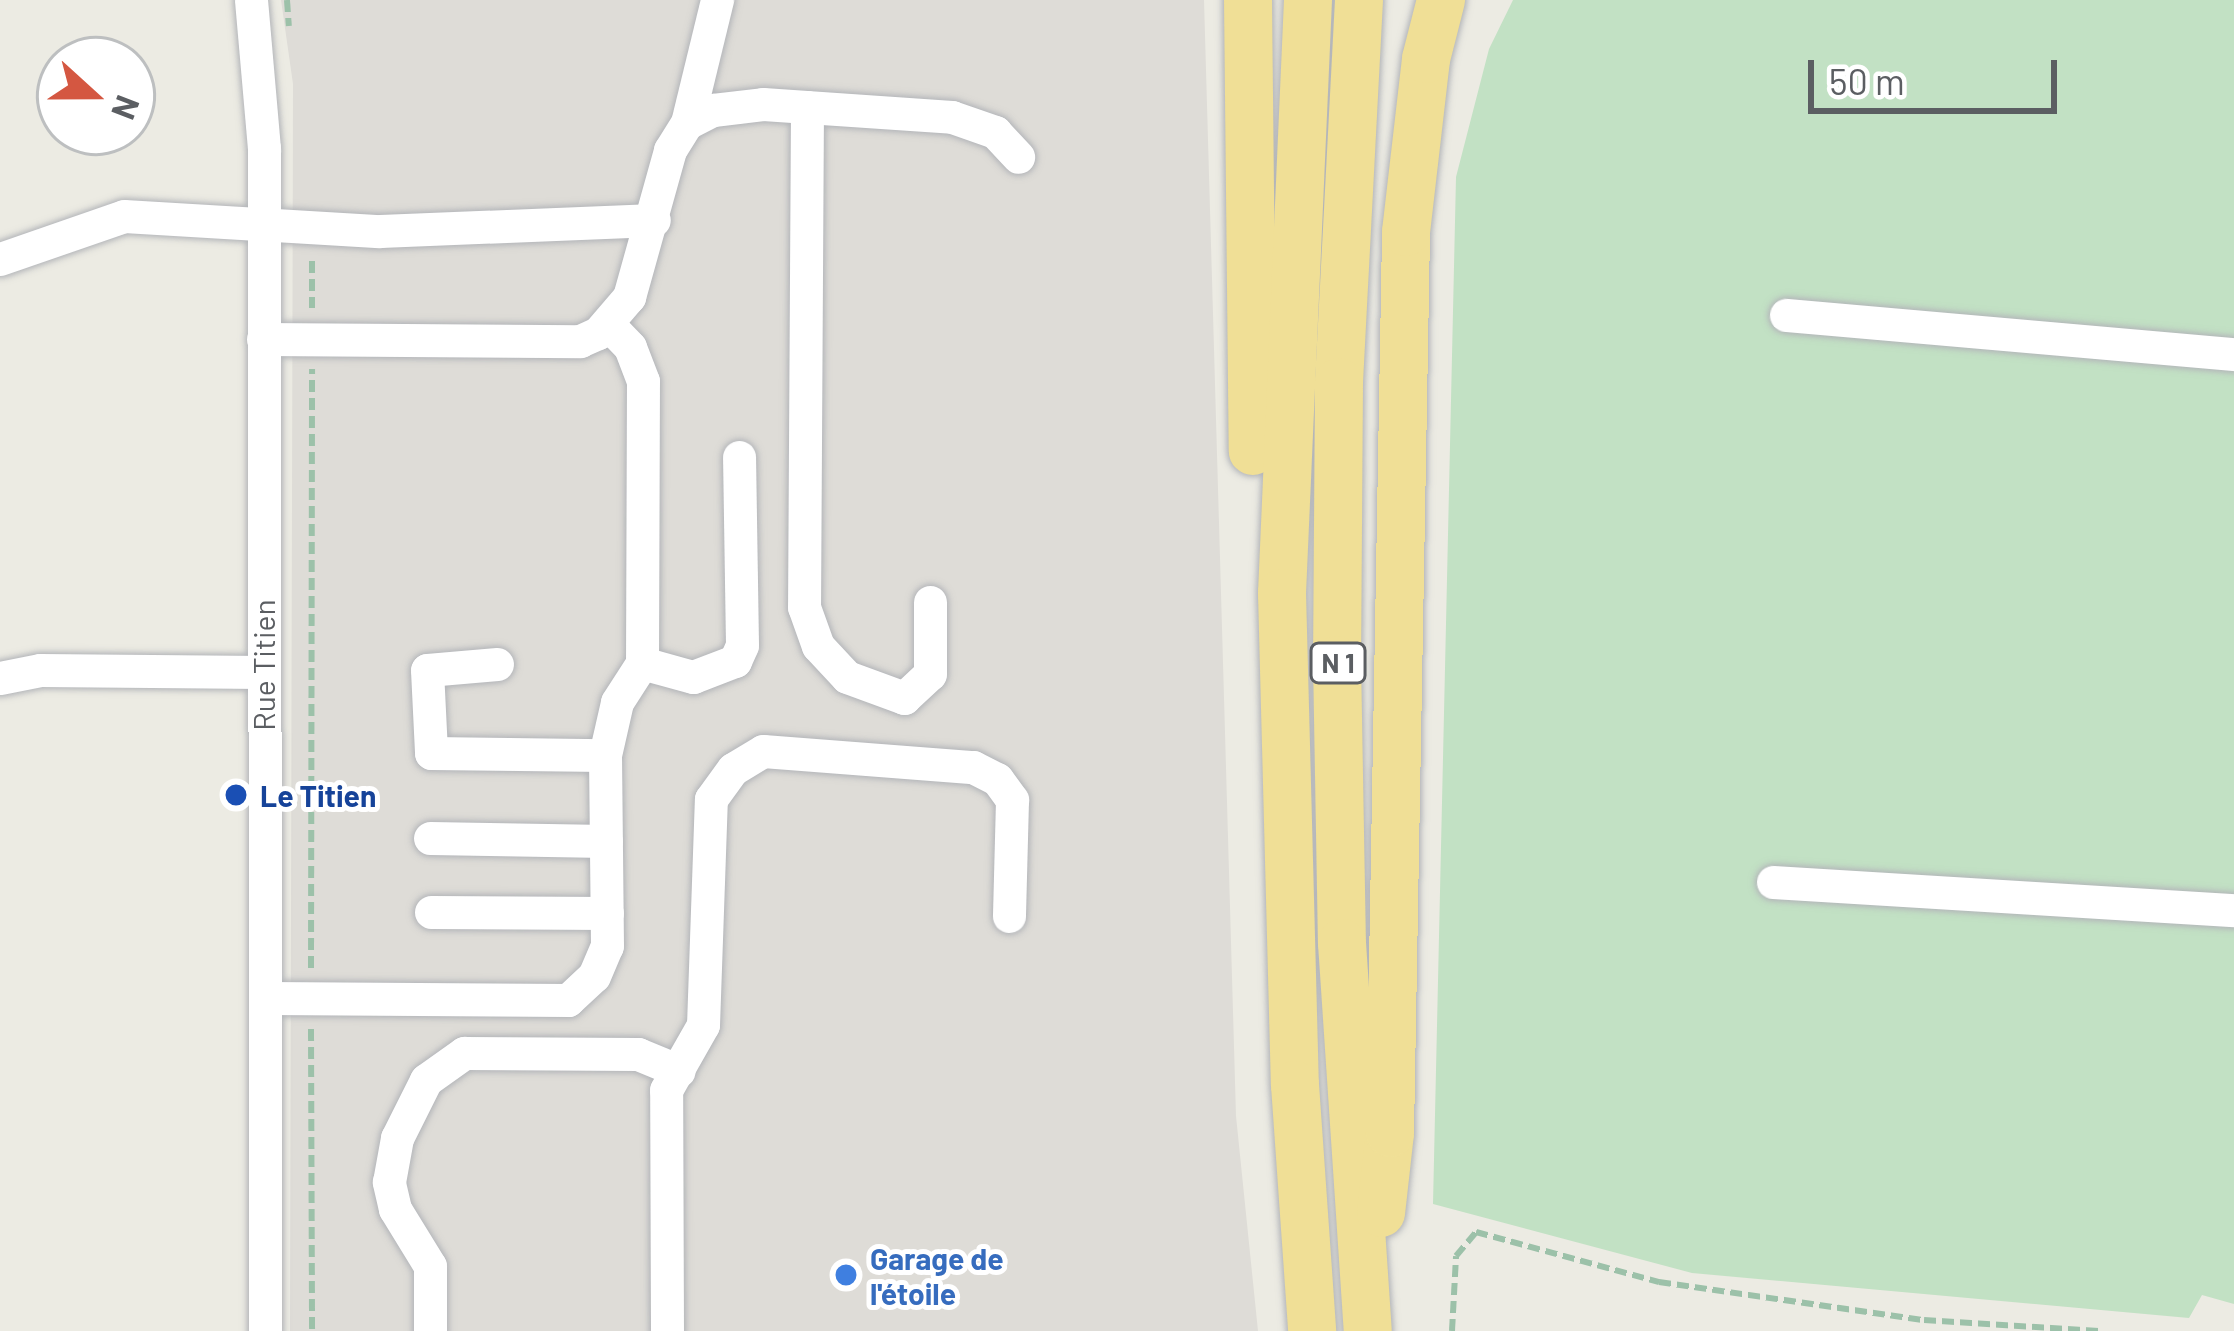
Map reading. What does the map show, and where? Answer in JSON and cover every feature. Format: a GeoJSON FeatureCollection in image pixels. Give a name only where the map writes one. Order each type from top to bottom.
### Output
{"type":"FeatureCollection","features":[{"type":"Feature","properties":{"kind":"highway"},"geometry":{"type":"LineString","coordinates":[[1248,0],[1256,670],[1283,761]]}},
{"type":"Feature","properties":{"kind":"highway","name":"N 1"},"geometry":{"type":"LineString","coordinates":[[1308,0],[1286,376],[1283,761],[1312,1331]]}},
{"type":"Feature","properties":{"kind":"highway","name":"N 1"},"geometry":{"type":"LineString","coordinates":[[1359,0],[1339,382],[1337,660],[1342,943],[1368,1328]]}},
{"type":"Feature","properties":{"kind":"highway"},"geometry":{"type":"LineString","coordinates":[[1368,1328],[1390,1133],[1406,232],[1426,59],[1441,0]]}},
{"type":"Feature","properties":{"kind":"street","name":"Rue Titien"},"geometry":{"type":"LineString","coordinates":[[251,0],[259,30],[264,221],[267,998],[255,1328]]}},
{"type":"Feature","properties":{"kind":"street"},"geometry":{"type":"LineString","coordinates":[[263,339],[580,341],[607,323],[629,297],[670,150],[687,123],[717,0]]}},
{"type":"Feature","properties":{"kind":"street"},"geometry":{"type":"LineString","coordinates":[[687,123],[713,110],[807,107],[952,117],[995,132],[1018,157]]}},
{"type":"Feature","properties":{"kind":"street"},"geometry":{"type":"LineString","coordinates":[[807,107],[804,608],[818,646],[847,676],[874,693],[904,698],[930,674],[930,602]]}},
{"type":"Feature","properties":{"kind":"street"},"geometry":{"type":"LineString","coordinates":[[0,259],[124,216],[264,221],[312,229],[654,220]]}},
{"type":"Feature","properties":{"kind":"street"},"geometry":{"type":"LineString","coordinates":[[1786,315],[2234,354]]}},
{"type":"Feature","properties":{"kind":"street"},"geometry":{"type":"LineString","coordinates":[[267,998],[568,1000],[601,961],[607,913],[604,754],[616,702],[642,663],[643,382],[630,347],[607,323]]}},
{"type":"Feature","properties":{"kind":"street"},"geometry":{"type":"LineString","coordinates":[[642,663],[693,677],[735,662],[742,645],[739,457]]}},
{"type":"Feature","properties":{"kind":"street"},"geometry":{"type":"LineString","coordinates":[[497,664],[427,670],[431,753],[604,754]]}},
{"type":"Feature","properties":{"kind":"street"},"geometry":{"type":"LineString","coordinates":[[0,678],[40,670],[263,672]]}},
{"type":"Feature","properties":{"kind":"street"},"geometry":{"type":"LineString","coordinates":[[667,1331],[666,1090],[703,1025],[711,799],[733,769],[764,751],[973,767],[997,779],[1012,800],[1009,916]]}},
{"type":"Feature","properties":{"kind":"street"},"geometry":{"type":"LineString","coordinates":[[430,838],[606,841]]}},
{"type":"Feature","properties":{"kind":"street"},"geometry":{"type":"LineString","coordinates":[[1773,882],[2234,910]]}},
{"type":"Feature","properties":{"kind":"street"},"geometry":{"type":"LineString","coordinates":[[431,912],[607,913]]}},
{"type":"Feature","properties":{"kind":"street"},"geometry":{"type":"LineString","coordinates":[[430,1331],[430,1266],[395,1209],[389,1182],[397,1138],[426,1080],[464,1053],[638,1054],[679,1071]]}},
{"type":"Feature","properties":{"kind":"path"},"geometry":{"type":"LineString","coordinates":[[287,0],[288,34]]}},
{"type":"Feature","properties":{"kind":"path"},"geometry":{"type":"LineString","coordinates":[[312,229],[312,1331]]}},
{"type":"Feature","properties":{"kind":"path"},"geometry":{"type":"LineString","coordinates":[[1452,1331],[1456,1256],[1476,1232],[1660,1282],[1924,1321],[2099,1331]]}},
{"type":"Feature","properties":{"kind":"shaded area"},"geometry":{"type":"Polygon","coordinates":[[[281,0],[1204,0],[1236,1116],[1258,1331],[290,1331],[293,84],[281,0]]]}},
{"type":"Feature","properties":{"kind":"green space"},"geometry":{"type":"Polygon","coordinates":[[[1513,0],[2234,0],[2234,1304],[2202,1295],[2189,1318],[1692,1273],[1433,1204],[1456,177],[1489,49],[1513,0]]]}},
{"type":"Feature","properties":{"kind":"place","name":"Le Titien"},"geometry":{"type":"Point","coordinates":[236,795]}},
{"type":"Feature","properties":{"kind":"place","name":"Garage de l'étoile"},"geometry":{"type":"Point","coordinates":[846,1275]}}]}
